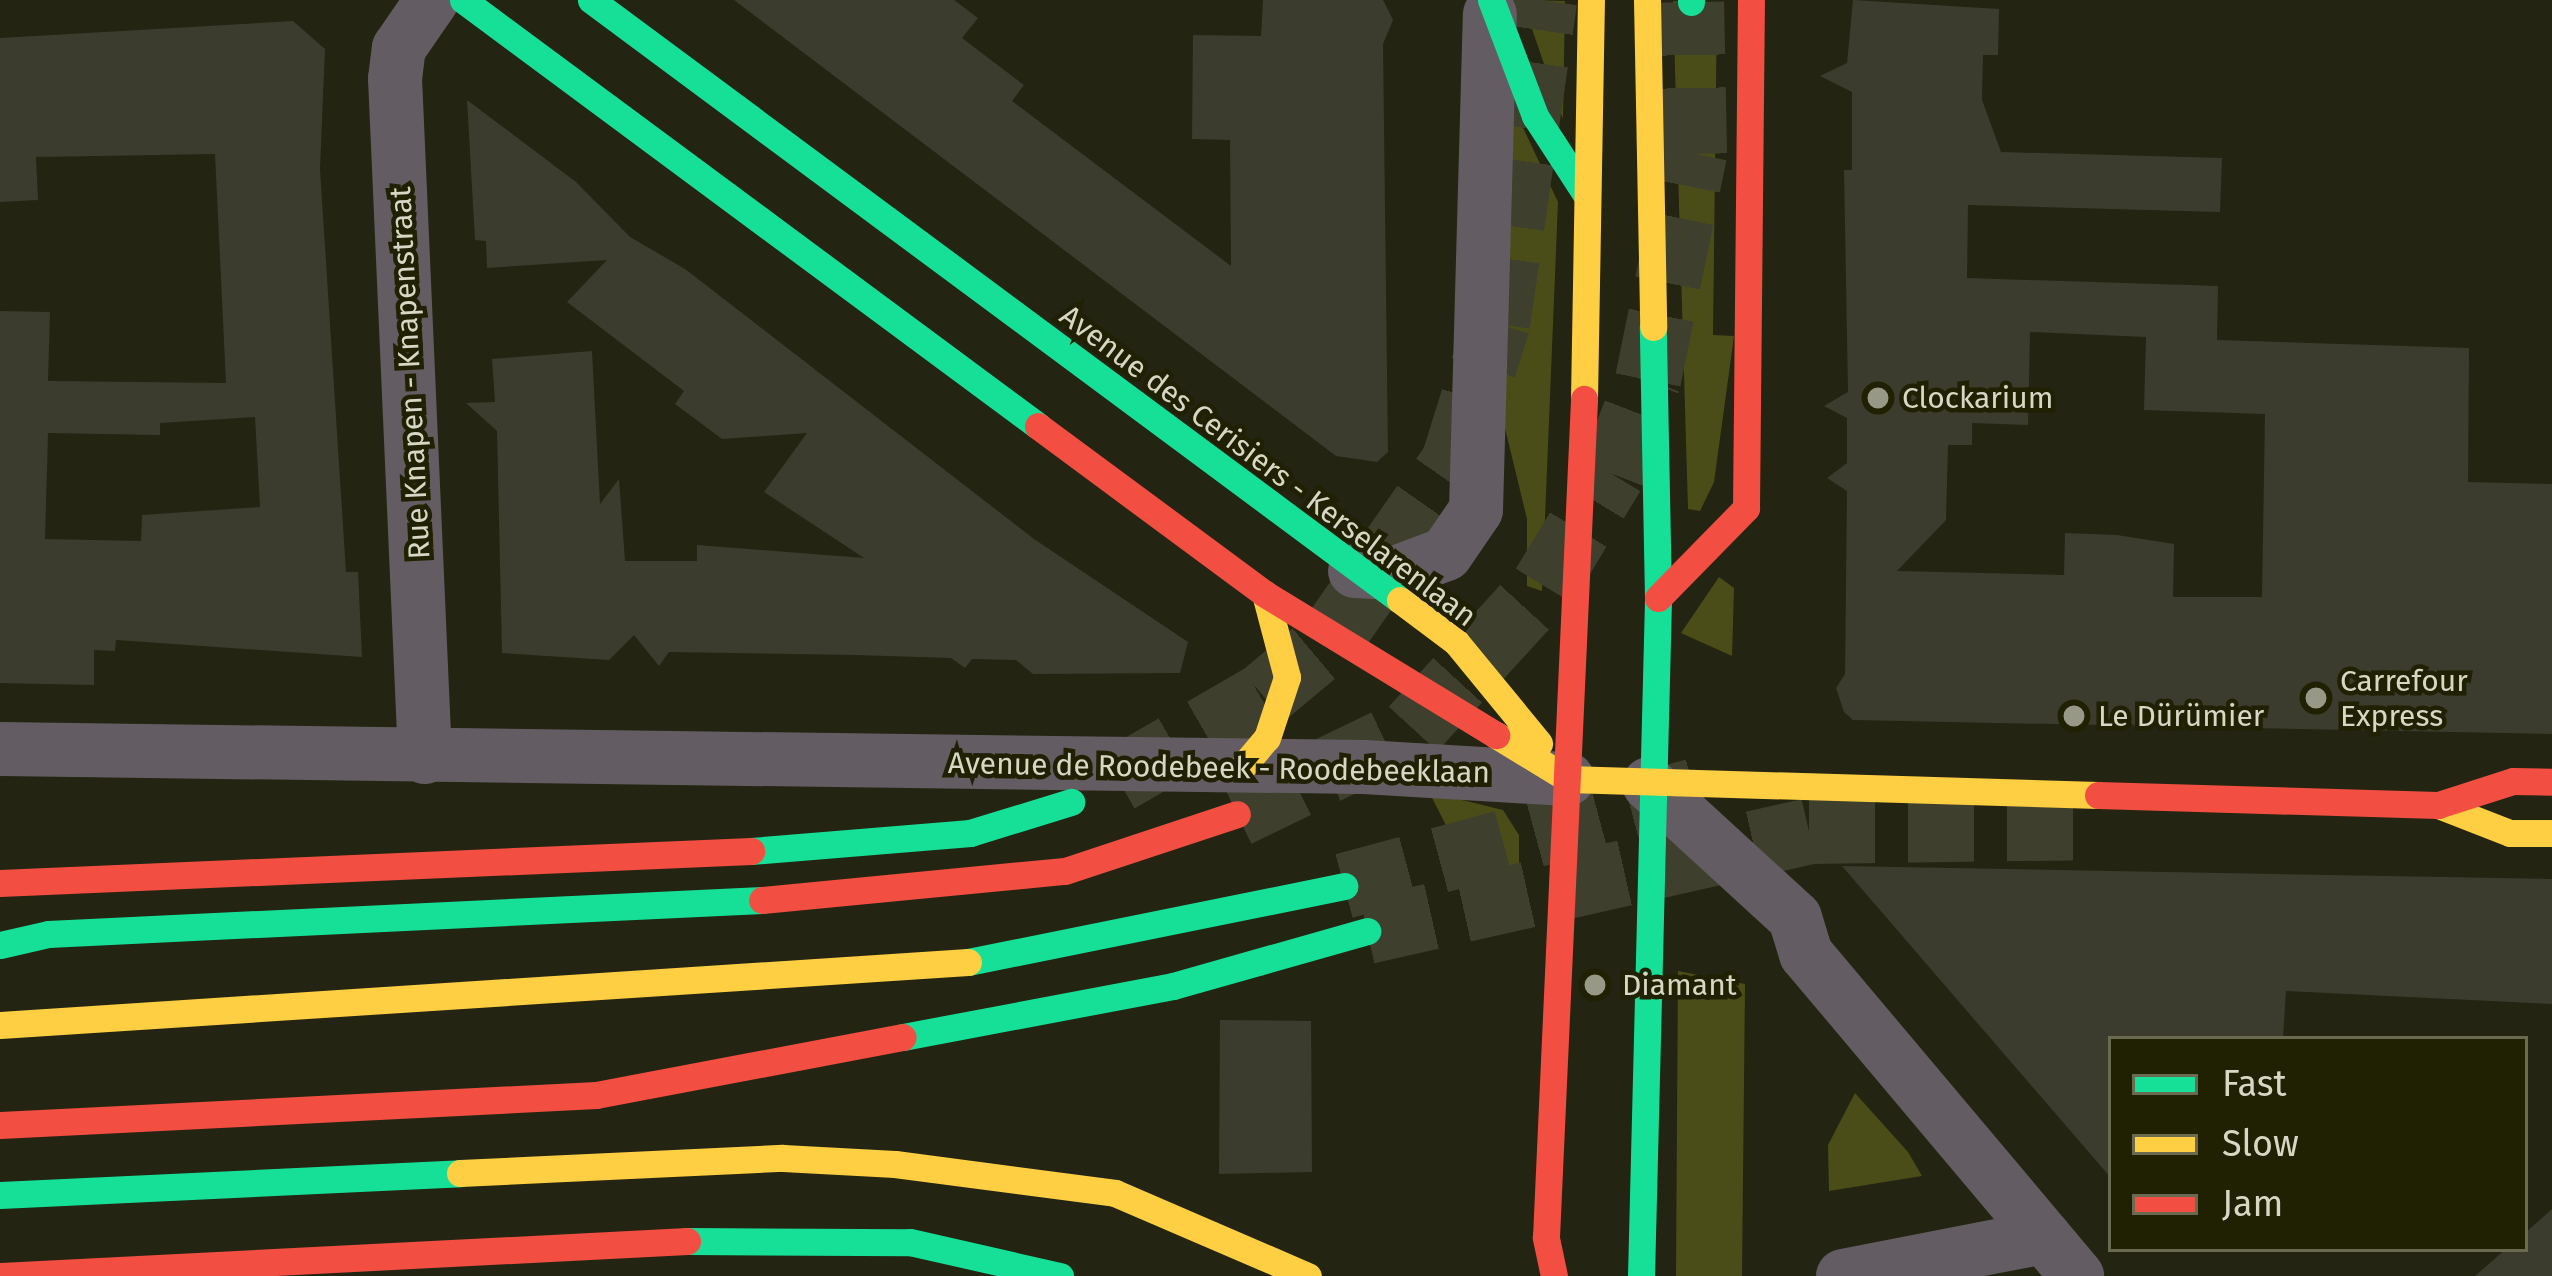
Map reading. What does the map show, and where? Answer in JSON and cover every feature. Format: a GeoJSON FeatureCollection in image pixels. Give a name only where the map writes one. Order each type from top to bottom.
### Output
{"type":"FeatureCollection","features":[{"type":"Feature","properties":{"kind":"main road"},"geometry":{"type":"LineString","coordinates":[[463,0],[1265,593],[1568,779]]}},
{"type":"Feature","properties":{"kind":"main road","name":"Avenue des Cerisiers - Kerselarenlaan"},"geometry":{"type":"LineString","coordinates":[[591,0],[1456,642],[1568,779]]}},
{"type":"Feature","properties":{"kind":"main road"},"geometry":{"type":"LineString","coordinates":[[1554,1276],[1546,1237],[1581,599],[1591,0]]}},
{"type":"Feature","properties":{"kind":"main road"},"geometry":{"type":"LineString","coordinates":[[1641,1276],[1649,784],[1658,598],[1647,0]]}},
{"type":"Feature","properties":{"kind":"main road"},"geometry":{"type":"LineString","coordinates":[[1658,598],[1746,508],[1751,0]]}},
{"type":"Feature","properties":{"kind":"main road"},"geometry":{"type":"LineString","coordinates":[[1491,4],[1535,116],[1585,193]]}},
{"type":"Feature","properties":{"kind":"main road"},"geometry":{"type":"LineString","coordinates":[[578,81],[622,23]]}},
{"type":"Feature","properties":{"kind":"main road"},"geometry":{"type":"LineString","coordinates":[[0,945],[48,934],[842,896],[1065,871],[1240,789],[1284,698],[1265,593]]}},
{"type":"Feature","properties":{"kind":"main road","name":"Avenue de Roodebeek - Roodebeeklaan"},"geometry":{"type":"LineString","coordinates":[[1568,779],[2438,806],[2510,833],[2552,833]]}},
{"type":"Feature","properties":{"kind":"main road","name":"Avenue de Roodebeek - Roodebeeklaan"},"geometry":{"type":"LineString","coordinates":[[2438,806],[2513,781],[2552,782]]}},
{"type":"Feature","properties":{"kind":"main road"},"geometry":{"type":"LineString","coordinates":[[0,883],[854,848],[970,833],[1071,802]]}},
{"type":"Feature","properties":{"kind":"main road"},"geometry":{"type":"LineString","coordinates":[[0,1025],[461,1001],[1029,956],[1344,886]]}},
{"type":"Feature","properties":{"kind":"main road"},"geometry":{"type":"LineString","coordinates":[[0,1125],[596,1095],[1173,986],[1367,931]]}},
{"type":"Feature","properties":{"kind":"main road"},"geometry":{"type":"LineString","coordinates":[[0,1195],[783,1158],[895,1164],[1115,1193],[1308,1276]]}},
{"type":"Feature","properties":{"kind":"main road"},"geometry":{"type":"LineString","coordinates":[[1,1276],[809,1234],[910,1242],[1060,1276]]}},
{"type":"Feature","properties":{"kind":"main road"},"geometry":{"type":"LineString","coordinates":[[1524,1276],[1546,1237]]}},
{"type":"Feature","properties":{"kind":"street","name":"Rue Knapen - Knapenstraat"},"geometry":{"type":"LineString","coordinates":[[425,757],[395,79],[398,48],[431,0]]}},
{"type":"Feature","properties":{"kind":"street"},"geometry":{"type":"LineString","coordinates":[[1355,571],[1396,573],[1446,554],[1476,510],[1491,4]]}},
{"type":"Feature","properties":{"kind":"street","name":"Avenue de Roodebeek - Roodebeeklaan"},"geometry":{"type":"LineString","coordinates":[[0,749],[425,757],[1240,789],[1568,779]]}},
{"type":"Feature","properties":{"kind":"street"},"geometry":{"type":"LineString","coordinates":[[1649,784],[1795,918],[1806,954],[2061,1257]]}},
{"type":"Feature","properties":{"kind":"street"},"geometry":{"type":"LineString","coordinates":[[1844,1276],[2061,1257]]}},
{"type":"Feature","properties":{"kind":"shaded area"},"geometry":{"type":"Polygon","coordinates":[[[1522,0],[1565,1],[1563,119],[1522,0]]]}},
{"type":"Feature","properties":{"kind":"shaded area"},"geometry":{"type":"Polygon","coordinates":[[[1673,1],[1717,3],[1713,335],[1734,336],[1714,482],[1700,511],[1688,509],[1673,1]]]}},
{"type":"Feature","properties":{"kind":"shaded area"},"geometry":{"type":"Polygon","coordinates":[[[1511,102],[1558,202],[1542,591],[1527,586],[1527,519],[1504,424],[1511,102]]]}},
{"type":"Feature","properties":{"kind":"shaded area"},"geometry":{"type":"Polygon","coordinates":[[[1719,577],[1734,588],[1732,656],[1681,633],[1719,577]]]}},
{"type":"Feature","properties":{"kind":"shaded area"},"geometry":{"type":"Polygon","coordinates":[[[1429,792],[1503,810],[1519,835],[1519,882],[1470,872],[1429,792]]]}},
{"type":"Feature","properties":{"kind":"shaded area"},"geometry":{"type":"Polygon","coordinates":[[[1678,971],[1745,984],[1742,1276],[1676,1276],[1678,971]]]}},
{"type":"Feature","properties":{"kind":"shaded area"},"geometry":{"type":"Polygon","coordinates":[[[1855,1093],[1908,1152],[1922,1176],[1829,1191],[1828,1145],[1855,1093]]]}},
{"type":"Feature","properties":{"kind":"building"},"geometry":{"type":"Polygon","coordinates":[[[734,0],[954,0],[978,18],[962,38],[1024,85],[1012,101],[1231,266],[1230,140],[1192,139],[1193,35],[1261,36],[1263,0],[1383,0],[1393,20],[1383,44],[1388,452],[1377,462],[1336,456],[734,0]]]}},
{"type":"Feature","properties":{"kind":"building"},"geometry":{"type":"Polygon","coordinates":[[[1853,0],[1999,9],[1998,55],[1983,55],[1982,100],[2001,152],[2222,158],[2220,212],[1968,205],[1967,278],[2218,286],[2217,340],[2469,348],[2468,482],[2552,484],[2552,734],[1853,720],[1844,712],[1836,688],[1845,674],[1847,491],[1827,478],[1847,463],[1847,418],[1824,406],[1848,392],[1844,170],[1852,170],[1852,92],[1820,76],[1847,63],[1853,0]],[[2030,332],[2028,425],[1972,423],[1972,445],[1948,445],[1946,520],[1897,571],[2064,575],[2065,533],[2117,535],[2174,544],[2173,597],[2262,597],[2265,414],[2144,410],[2146,337],[2030,332]]]}},
{"type":"Feature","properties":{"kind":"building"},"geometry":{"type":"Polygon","coordinates":[[[293,21],[325,49],[320,169],[346,572],[358,572],[362,657],[116,640],[115,651],[94,650],[94,685],[0,683],[0,311],[50,312],[48,381],[226,383],[215,154],[36,157],[38,200],[0,202],[0,38],[293,21]],[[255,417],[160,423],[160,435],[48,433],[45,539],[141,541],[142,515],[260,507],[255,417]]]}},
{"type":"Feature","properties":{"kind":"building"},"geometry":{"type":"Polygon","coordinates":[[[467,100],[576,182],[630,237],[685,269],[1034,539],[1188,642],[1180,673],[1033,674],[1016,660],[972,659],[965,668],[951,658],[669,652],[659,666],[634,635],[609,660],[502,653],[497,431],[466,403],[495,402],[492,359],[592,351],[600,504],[619,479],[625,561],[697,561],[697,545],[864,558],[764,492],[807,433],[722,439],[675,404],[684,391],[567,302],[607,260],[487,268],[486,241],[475,240],[467,100]]]}},
{"type":"Feature","properties":{"kind":"building"},"geometry":{"type":"Polygon","coordinates":[[[1842,866],[2552,879],[2552,1004],[2286,991],[2283,1036],[2108,1036],[2108,1175],[1842,866]]]}},
{"type":"Feature","properties":{"kind":"building"},"geometry":{"type":"Polygon","coordinates":[[[1220,1020],[1311,1021],[1312,1172],[1219,1174],[1220,1020]]]}},
{"type":"Feature","properties":{"kind":"building"},"geometry":{"type":"Polygon","coordinates":[[[2552,1209],[2552,1276],[2475,1276],[2503,1252],[2528,1252],[2528,1230],[2552,1209]]]}},
{"type":"Feature","properties":{"kind":"tunnel"},"geometry":{"type":"LineString","coordinates":[[1118,780],[1263,696],[1330,640],[1454,462],[1497,324],[1544,0]]}},
{"type":"Feature","properties":{"kind":"tunnel"},"geometry":{"type":"LineString","coordinates":[[1237,814],[1413,729],[1544,586],[1612,474],[1648,380],[1694,154],[1691,2]]}},
{"type":"Feature","properties":{"kind":"tunnel"},"geometry":{"type":"LineString","coordinates":[[1344,886],[1699,790]]}},
{"type":"Feature","properties":{"kind":"tunnel"},"geometry":{"type":"LineString","coordinates":[[1367,931],[1809,831],[2084,827]]}},
{"type":"Feature","properties":{"kind":"traffic: fast"},"geometry":{"type":"LineString","coordinates":[[463,0],[1038,426]]}},
{"type":"Feature","properties":{"kind":"traffic: fast"},"geometry":{"type":"LineString","coordinates":[[591,0],[1400,600]]}},
{"type":"Feature","properties":{"kind":"traffic: fast"},"geometry":{"type":"LineString","coordinates":[[1491,0],[1535,116],[1585,193]]}},
{"type":"Feature","properties":{"kind":"traffic: fast"},"geometry":{"type":"LineString","coordinates":[[1641,1276],[1658,598],[1653,327]]}},
{"type":"Feature","properties":{"kind":"traffic: fast"},"geometry":{"type":"LineString","coordinates":[[751,851],[970,833],[1071,802]]}},
{"type":"Feature","properties":{"kind":"traffic: fast"},"geometry":{"type":"LineString","coordinates":[[968,962],[1344,886]]}},
{"type":"Feature","properties":{"kind":"traffic: fast"},"geometry":{"type":"LineString","coordinates":[[0,945],[48,934],[762,900]]}},
{"type":"Feature","properties":{"kind":"traffic: fast"},"geometry":{"type":"LineString","coordinates":[[903,1037],[1173,986],[1367,931]]}},
{"type":"Feature","properties":{"kind":"traffic: fast"},"geometry":{"type":"LineString","coordinates":[[0,1195],[460,1173]]}},
{"type":"Feature","properties":{"kind":"traffic: fast"},"geometry":{"type":"LineString","coordinates":[[687,1241],[910,1242],[1060,1276]]}},
{"type":"Feature","properties":{"kind":"traffic: slow"},"geometry":{"type":"LineString","coordinates":[[1584,399],[1591,0]]}},
{"type":"Feature","properties":{"kind":"traffic: slow"},"geometry":{"type":"LineString","coordinates":[[1647,0],[1653,327]]}},
{"type":"Feature","properties":{"kind":"traffic: slow"},"geometry":{"type":"LineString","coordinates":[[1244,765],[1267,738],[1287,677],[1265,594]]}},
{"type":"Feature","properties":{"kind":"traffic: slow"},"geometry":{"type":"LineString","coordinates":[[1400,600],[1456,642],[1539,743]]}},
{"type":"Feature","properties":{"kind":"traffic: slow"},"geometry":{"type":"LineString","coordinates":[[1496,735],[1568,779],[2098,795]]}},
{"type":"Feature","properties":{"kind":"traffic: slow"},"geometry":{"type":"LineString","coordinates":[[2438,805],[2510,833],[2552,833]]}},
{"type":"Feature","properties":{"kind":"traffic: slow"},"geometry":{"type":"LineString","coordinates":[[0,1025],[968,962]]}},
{"type":"Feature","properties":{"kind":"traffic: slow"},"geometry":{"type":"LineString","coordinates":[[460,1173],[783,1158],[895,1164],[1115,1193],[1308,1276]]}},
{"type":"Feature","properties":{"kind":"traffic: jam"},"geometry":{"type":"LineString","coordinates":[[1658,598],[1746,508],[1751,0]]}},
{"type":"Feature","properties":{"kind":"traffic: jam"},"geometry":{"type":"LineString","coordinates":[[1554,1276],[1546,1237],[1584,399]]}},
{"type":"Feature","properties":{"kind":"traffic: jam"},"geometry":{"type":"LineString","coordinates":[[1038,426],[1265,594],[1496,735]]}},
{"type":"Feature","properties":{"kind":"traffic: jam"},"geometry":{"type":"LineString","coordinates":[[2098,795],[2438,805],[2513,781],[2552,782]]}},
{"type":"Feature","properties":{"kind":"traffic: jam"},"geometry":{"type":"LineString","coordinates":[[762,900],[1065,871],[1237,814]]}},
{"type":"Feature","properties":{"kind":"traffic: jam"},"geometry":{"type":"LineString","coordinates":[[0,883],[751,851]]}},
{"type":"Feature","properties":{"kind":"traffic: jam"},"geometry":{"type":"LineString","coordinates":[[0,1125],[596,1095],[903,1037]]}},
{"type":"Feature","properties":{"kind":"traffic: jam"},"geometry":{"type":"LineString","coordinates":[[1,1276],[687,1241]]}},
{"type":"Feature","properties":{"kind":"place","name":"Clockarium"},"geometry":{"type":"Point","coordinates":[1878,398]}},
{"type":"Feature","properties":{"kind":"place","name":"Carrefour Express"},"geometry":{"type":"Point","coordinates":[2316,698]}},
{"type":"Feature","properties":{"kind":"place","name":"Le Dürümier"},"geometry":{"type":"Point","coordinates":[2074,716]}},
{"type":"Feature","properties":{"kind":"place","name":"Diamant"},"geometry":{"type":"Point","coordinates":[1595,985]}}]}
